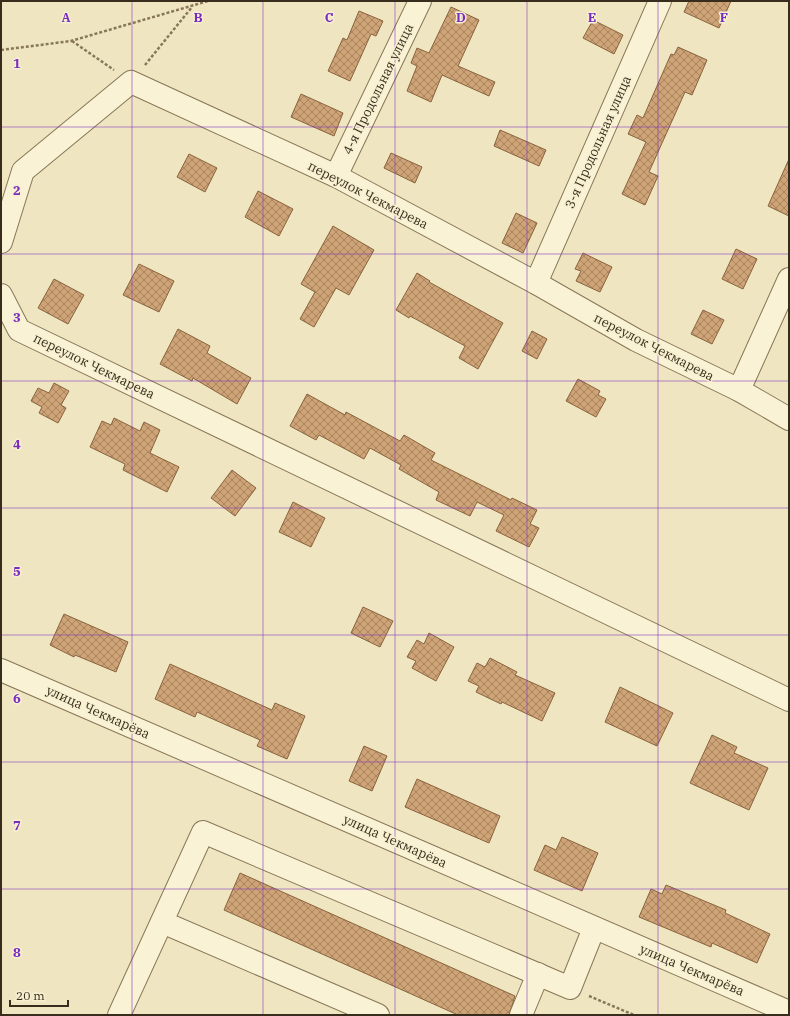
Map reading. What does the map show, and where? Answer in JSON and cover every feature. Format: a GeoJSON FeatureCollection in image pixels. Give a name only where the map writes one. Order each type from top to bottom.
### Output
{"type":"FeatureCollection","features":[{"type":"Feature","properties":{"kind":"street","name":"4-я Продольная улица"},"geometry":{"type":"LineString","coordinates":[[336,176],[420,1]]}},
{"type":"Feature","properties":{"kind":"street","name":"3-я Продольная улица"},"geometry":{"type":"LineString","coordinates":[[536,283],[660,1]]}},
{"type":"Feature","properties":{"kind":"street","name":"переулок Чекмарева"},"geometry":{"type":"LineString","coordinates":[[131,82],[336,176],[536,283],[636,340],[739,390],[789,419]]}},
{"type":"Feature","properties":{"kind":"street"},"geometry":{"type":"LineString","coordinates":[[1,242],[23,171],[131,82]]}},
{"type":"Feature","properties":{"kind":"street"},"geometry":{"type":"LineString","coordinates":[[739,390],[789,279]]}},
{"type":"Feature","properties":{"kind":"street","name":"переулок Чекмарева"},"geometry":{"type":"LineString","coordinates":[[1,295],[19,330],[789,700]]}},
{"type":"Feature","properties":{"kind":"street","name":"улица Чекмарёва"},"geometry":{"type":"LineString","coordinates":[[1,670],[789,1012]]}},
{"type":"Feature","properties":{"kind":"street"},"geometry":{"type":"LineString","coordinates":[[119,1015],[203,832],[570,988],[594,928]]}},
{"type":"Feature","properties":{"kind":"street"},"geometry":{"type":"LineString","coordinates":[[162,922],[378,1015]]}},
{"type":"Feature","properties":{"kind":"street"},"geometry":{"type":"LineString","coordinates":[[521,1015],[538,974]]}},
{"type":"Feature","properties":{"kind":"path"},"geometry":{"type":"LineString","coordinates":[[1,50],[71,40],[208,1]]}},
{"type":"Feature","properties":{"kind":"path"},"geometry":{"type":"LineString","coordinates":[[71,40],[131,82],[193,6]]}},
{"type":"Feature","properties":{"kind":"path"},"geometry":{"type":"LineString","coordinates":[[570,988],[634,1015]]}},
{"type":"Feature","properties":{"kind":"building"},"geometry":{"type":"Polygon","coordinates":[[[689,1],[731,1],[719,28],[684,12],[689,1]]]}},
{"type":"Feature","properties":{"kind":"building"},"geometry":{"type":"Polygon","coordinates":[[[451,7],[479,20],[458,66],[495,82],[489,96],[442,75],[431,102],[407,91],[417,66],[411,63],[417,48],[429,53],[451,7]]]}},
{"type":"Feature","properties":{"kind":"building"},"geometry":{"type":"Polygon","coordinates":[[[359,11],[383,21],[376,36],[371,34],[350,81],[328,71],[343,38],[347,40],[359,11]]]}},
{"type":"Feature","properties":{"kind":"building"},"geometry":{"type":"Polygon","coordinates":[[[593,20],[623,35],[614,54],[583,38],[593,20]]]}},
{"type":"Feature","properties":{"kind":"building"},"geometry":{"type":"Polygon","coordinates":[[[678,47],[707,60],[692,95],[685,92],[649,172],[658,176],[645,205],[622,194],[646,142],[628,134],[637,115],[643,118],[671,54],[674,55],[678,47]]]}},
{"type":"Feature","properties":{"kind":"building"},"geometry":{"type":"Polygon","coordinates":[[[301,94],[343,113],[334,136],[291,117],[301,94]]]}},
{"type":"Feature","properties":{"kind":"building"},"geometry":{"type":"Polygon","coordinates":[[[500,130],[546,150],[539,166],[494,146],[500,130]]]}},
{"type":"Feature","properties":{"kind":"building"},"geometry":{"type":"Polygon","coordinates":[[[391,153],[422,167],[415,183],[384,168],[391,153]]]}},
{"type":"Feature","properties":{"kind":"building"},"geometry":{"type":"Polygon","coordinates":[[[189,154],[217,168],[205,192],[177,177],[189,154]]]}},
{"type":"Feature","properties":{"kind":"building"},"geometry":{"type":"Polygon","coordinates":[[[789,159],[789,216],[768,206],[789,159]]]}},
{"type":"Feature","properties":{"kind":"building"},"geometry":{"type":"Polygon","coordinates":[[[258,191],[293,209],[279,236],[245,217],[258,191]]]}},
{"type":"Feature","properties":{"kind":"building"},"geometry":{"type":"Polygon","coordinates":[[[516,213],[537,223],[523,253],[502,243],[516,213]]]}},
{"type":"Feature","properties":{"kind":"building"},"geometry":{"type":"Polygon","coordinates":[[[333,226],[374,250],[349,295],[336,288],[314,327],[300,319],[315,292],[301,284],[333,226]]]}},
{"type":"Feature","properties":{"kind":"building"},"geometry":{"type":"Polygon","coordinates":[[[736,249],[757,259],[743,289],[722,279],[736,249]]]}},
{"type":"Feature","properties":{"kind":"building"},"geometry":{"type":"Polygon","coordinates":[[[583,253],[612,267],[600,292],[576,281],[581,271],[575,269],[583,253]]]}},
{"type":"Feature","properties":{"kind":"building"},"geometry":{"type":"Polygon","coordinates":[[[139,264],[174,281],[159,312],[123,295],[139,264]]]}},
{"type":"Feature","properties":{"kind":"building"},"geometry":{"type":"Polygon","coordinates":[[[417,273],[430,281],[429,282],[503,323],[478,369],[459,358],[465,346],[396,310],[417,273]]]}},
{"type":"Feature","properties":{"kind":"building"},"geometry":{"type":"Polygon","coordinates":[[[54,279],[84,295],[68,324],[38,308],[54,279]]]}},
{"type":"Feature","properties":{"kind":"building"},"geometry":{"type":"Polygon","coordinates":[[[703,310],[724,320],[712,344],[691,334],[703,310]]]}},
{"type":"Feature","properties":{"kind":"building"},"geometry":{"type":"Polygon","coordinates":[[[178,329],[210,346],[207,353],[251,378],[237,404],[193,378],[192,381],[160,364],[178,329]]]}},
{"type":"Feature","properties":{"kind":"building"},"geometry":{"type":"Polygon","coordinates":[[[532,331],[547,339],[537,359],[522,351],[532,331]]]}},
{"type":"Feature","properties":{"kind":"building"},"geometry":{"type":"Polygon","coordinates":[[[578,379],[600,391],[598,395],[606,399],[596,417],[566,401],[578,379]]]}},
{"type":"Feature","properties":{"kind":"building"},"geometry":{"type":"Polygon","coordinates":[[[54,383],[69,391],[61,405],[66,408],[58,423],[39,413],[42,407],[31,401],[38,388],[49,393],[54,383]]]}},
{"type":"Feature","properties":{"kind":"building"},"geometry":{"type":"Polygon","coordinates":[[[307,394],[345,415],[346,412],[400,441],[404,435],[435,453],[431,460],[511,500],[512,498],[537,510],[530,524],[539,528],[529,547],[496,531],[504,515],[477,502],[470,516],[436,500],[439,492],[399,469],[401,465],[370,448],[364,459],[319,435],[316,440],[290,426],[307,394]]]}},
{"type":"Feature","properties":{"kind":"building"},"geometry":{"type":"Polygon","coordinates":[[[114,418],[140,431],[144,422],[160,430],[150,453],[179,467],[167,492],[123,470],[125,464],[90,447],[102,421],[111,425],[114,418]]]}},
{"type":"Feature","properties":{"kind":"building"},"geometry":{"type":"Polygon","coordinates":[[[232,470],[256,488],[235,516],[211,498],[232,470]]]}},
{"type":"Feature","properties":{"kind":"building"},"geometry":{"type":"Polygon","coordinates":[[[293,502],[325,518],[311,547],[279,532],[293,502]]]}},
{"type":"Feature","properties":{"kind":"building"},"geometry":{"type":"Polygon","coordinates":[[[363,607],[393,621],[380,647],[351,633],[363,607]]]}},
{"type":"Feature","properties":{"kind":"building"},"geometry":{"type":"Polygon","coordinates":[[[64,614],[128,642],[116,672],[75,655],[74,657],[50,645],[64,614]]]}},
{"type":"Feature","properties":{"kind":"building"},"geometry":{"type":"Polygon","coordinates":[[[429,633],[454,647],[436,681],[412,668],[416,661],[407,657],[417,640],[424,644],[429,633]]]}},
{"type":"Feature","properties":{"kind":"building"},"geometry":{"type":"Polygon","coordinates":[[[490,658],[517,672],[515,675],[555,693],[542,721],[502,702],[501,704],[476,692],[479,686],[468,681],[477,663],[485,667],[490,658]]]}},
{"type":"Feature","properties":{"kind":"building"},"geometry":{"type":"Polygon","coordinates":[[[170,664],[272,710],[275,703],[305,716],[287,759],[257,746],[260,740],[197,712],[195,717],[155,699],[170,664]]]}},
{"type":"Feature","properties":{"kind":"building"},"geometry":{"type":"Polygon","coordinates":[[[620,687],[673,713],[657,746],[605,722],[620,687]]]}},
{"type":"Feature","properties":{"kind":"building"},"geometry":{"type":"Polygon","coordinates":[[[712,735],[737,747],[734,753],[768,768],[749,810],[690,783],[712,735]]]}},
{"type":"Feature","properties":{"kind":"building"},"geometry":{"type":"Polygon","coordinates":[[[364,746],[387,756],[372,791],[349,781],[364,746]]]}},
{"type":"Feature","properties":{"kind":"building"},"geometry":{"type":"Polygon","coordinates":[[[417,779],[500,816],[489,843],[405,807],[417,779]]]}},
{"type":"Feature","properties":{"kind":"building"},"geometry":{"type":"Polygon","coordinates":[[[562,837],[598,853],[582,891],[534,870],[545,845],[556,850],[562,837]]]}},
{"type":"Feature","properties":{"kind":"building"},"geometry":{"type":"Polygon","coordinates":[[[240,873],[515,996],[509,1015],[458,1015],[224,910],[240,873]]]}},
{"type":"Feature","properties":{"kind":"building"},"geometry":{"type":"Polygon","coordinates":[[[666,885],[726,910],[725,913],[770,934],[757,963],[712,943],[711,947],[639,917],[651,889],[662,894],[666,885]]]}}]}
